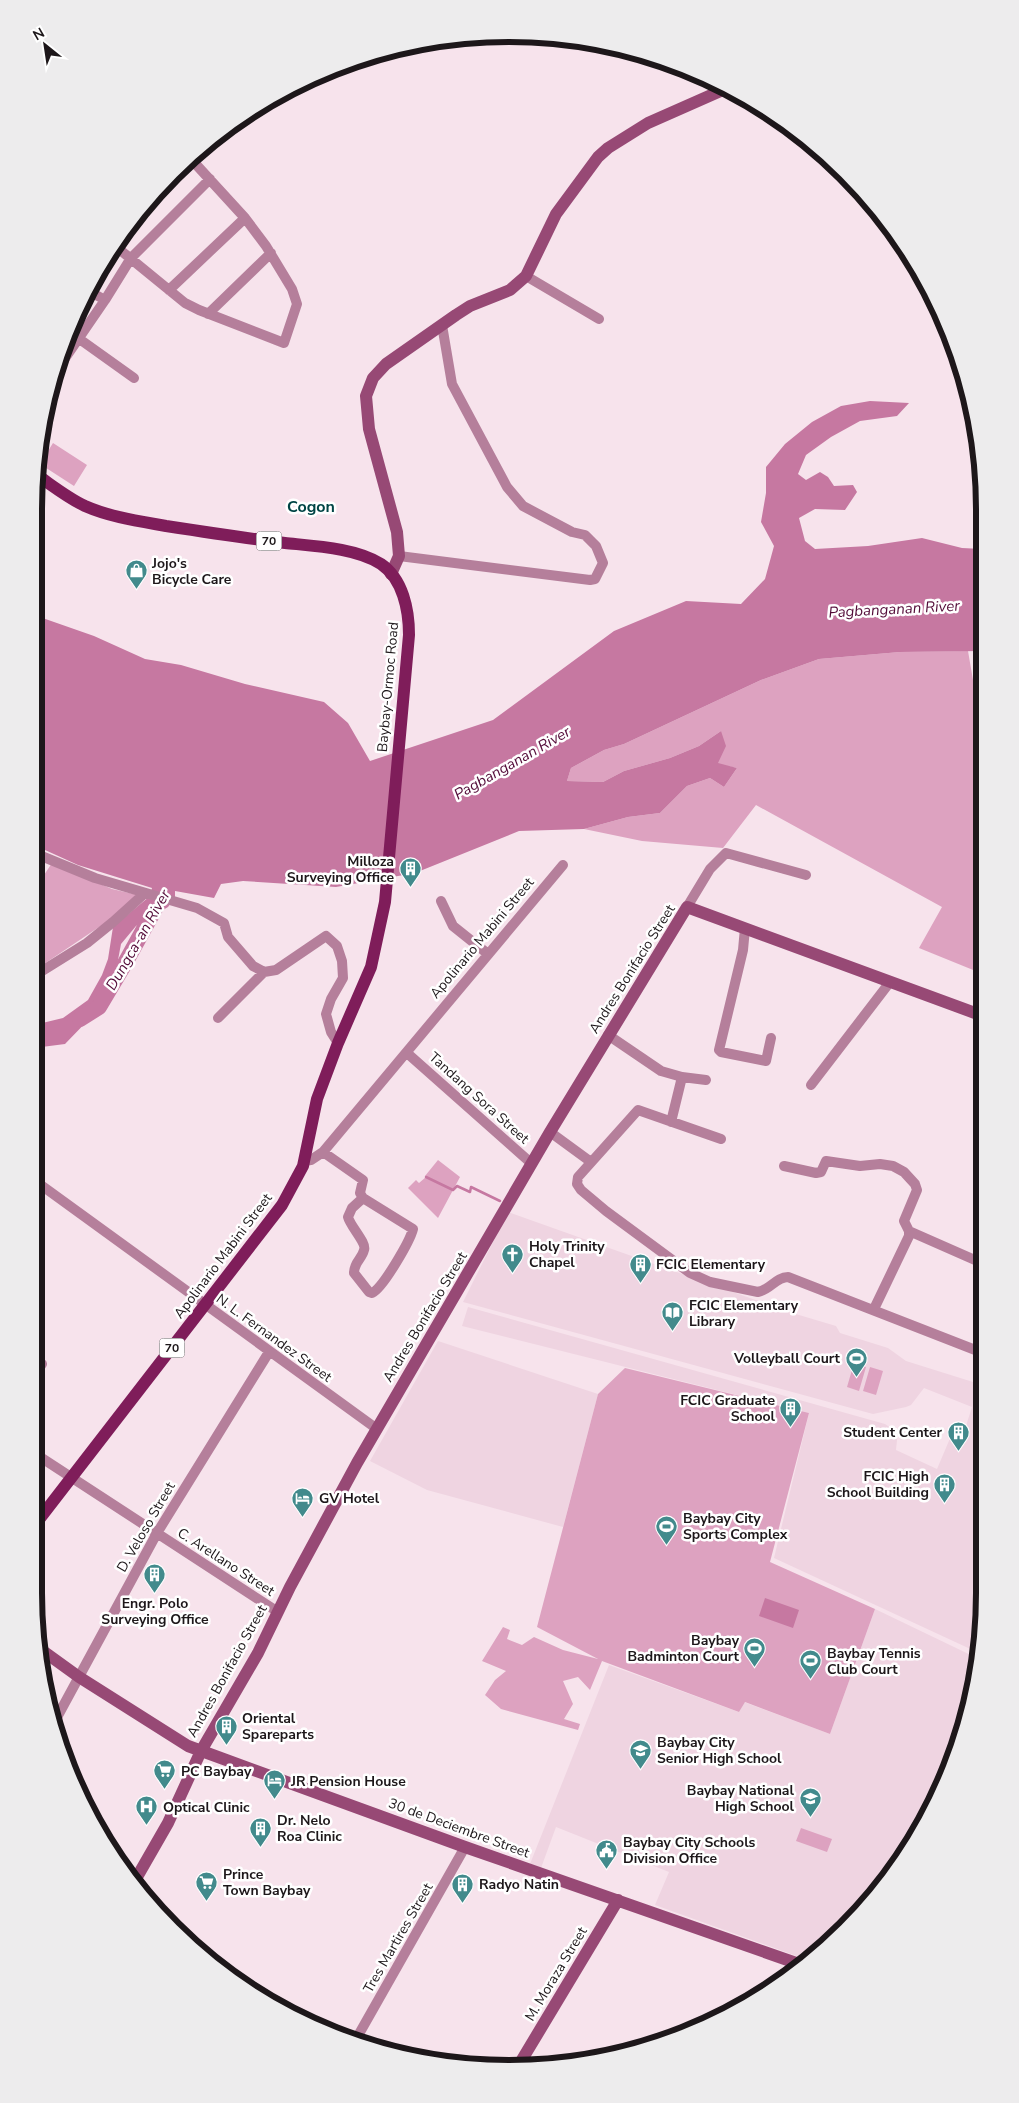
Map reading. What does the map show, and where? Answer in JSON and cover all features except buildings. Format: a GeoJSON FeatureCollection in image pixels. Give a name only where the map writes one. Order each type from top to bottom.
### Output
{"type":"FeatureCollection","features":[{"type":"Feature","properties":{"kind":"main road","name":"Baybay-Ormoc Road"},"geometry":{"type":"LineString","coordinates":[[43,479],[71,498],[98,511],[115,516],[363,555],[380,563],[391,574],[404,596],[409,616],[408,658],[385,902],[371,967],[338,1043],[317,1099],[303,1164]]}},
{"type":"Feature","properties":{"kind":"main road","name":"Apolinario Mabini Street"},"geometry":{"type":"LineString","coordinates":[[42,1516],[282,1205],[303,1164]]}},
{"type":"Feature","properties":{"kind":"street"},"geometry":{"type":"LineString","coordinates":[[391,574],[399,556],[397,532],[369,429],[366,396],[374,378],[386,364],[470,306],[510,290],[526,276],[556,214],[598,157],[608,148],[648,123],[718,92]]}},
{"type":"Feature","properties":{"kind":"street"},"geometry":{"type":"LineString","coordinates":[[121,250],[185,303],[208,314],[284,343],[297,304],[292,289],[271,253],[245,218],[196,164]]}},
{"type":"Feature","properties":{"kind":"street"},"geometry":{"type":"LineString","coordinates":[[71,348],[131,258],[210,179]]}},
{"type":"Feature","properties":{"kind":"street"},"geometry":{"type":"LineString","coordinates":[[169,290],[245,218]]}},
{"type":"Feature","properties":{"kind":"street"},"geometry":{"type":"LineString","coordinates":[[208,314],[271,253]]}},
{"type":"Feature","properties":{"kind":"street"},"geometry":{"type":"LineString","coordinates":[[526,276],[599,319]]}},
{"type":"Feature","properties":{"kind":"street"},"geometry":{"type":"LineString","coordinates":[[95,295],[105,300]]}},
{"type":"Feature","properties":{"kind":"street"},"geometry":{"type":"LineString","coordinates":[[399,556],[590,580],[595,579],[603,563],[596,546],[585,535],[572,532],[523,506],[507,488],[452,384],[442,325]]}},
{"type":"Feature","properties":{"kind":"street"},"geometry":{"type":"LineString","coordinates":[[78,338],[134,378]]}},
{"type":"Feature","properties":{"kind":"street","name":"Andres Bonifacio Street"},"geometry":{"type":"LineString","coordinates":[[138,1876],[168,1823],[200,1750],[258,1653],[278,1612],[377,1429],[550,1132],[710,869],[726,853],[806,875]]}},
{"type":"Feature","properties":{"kind":"street"},"geometry":{"type":"LineString","coordinates":[[42,856],[95,878],[197,908],[224,923],[228,937],[253,966],[264,972]]}},
{"type":"Feature","properties":{"kind":"street","name":"Apolinario Mabini Street"},"geometry":{"type":"LineString","coordinates":[[303,1164],[323,1152],[563,865]]}},
{"type":"Feature","properties":{"kind":"street"},"geometry":{"type":"LineString","coordinates":[[42,971],[87,943],[147,892]]}},
{"type":"Feature","properties":{"kind":"street"},"geometry":{"type":"LineString","coordinates":[[441,901],[453,926],[488,954]]}},
{"type":"Feature","properties":{"kind":"street"},"geometry":{"type":"LineString","coordinates":[[688,907],[976,1013]]}},
{"type":"Feature","properties":{"kind":"street"},"geometry":{"type":"LineString","coordinates":[[745,928],[743,950],[719,1050],[766,1061],[771,1038]]}},
{"type":"Feature","properties":{"kind":"street"},"geometry":{"type":"LineString","coordinates":[[218,1018],[264,972],[276,970],[326,936],[337,946],[342,960],[344,978],[326,1014],[331,1032],[338,1043]]}},
{"type":"Feature","properties":{"kind":"street"},"geometry":{"type":"LineString","coordinates":[[812,1085],[890,982]]}},
{"type":"Feature","properties":{"kind":"street"},"geometry":{"type":"LineString","coordinates":[[608,1035],[661,1071],[682,1077],[706,1080]]}},
{"type":"Feature","properties":{"kind":"street","name":"Tandang Sora Street"},"geometry":{"type":"LineString","coordinates":[[407,1053],[532,1164]]}},
{"type":"Feature","properties":{"kind":"street"},"geometry":{"type":"LineString","coordinates":[[671,1122],[682,1077]]}},
{"type":"Feature","properties":{"kind":"street"},"geometry":{"type":"LineString","coordinates":[[721,1139],[637,1110],[578,1177],[578,1187],[606,1211],[695,1275],[710,1282],[758,1292],[766,1289],[780,1278],[788,1276],[976,1350]]}},
{"type":"Feature","properties":{"kind":"street"},"geometry":{"type":"LineString","coordinates":[[550,1132],[591,1162]]}},
{"type":"Feature","properties":{"kind":"street"},"geometry":{"type":"LineString","coordinates":[[323,1152],[363,1180],[360,1193],[363,1198],[413,1229],[403,1250],[376,1292],[372,1293],[368,1292],[354,1272],[355,1265],[365,1250],[364,1244],[348,1218],[352,1208],[363,1198]]}},
{"type":"Feature","properties":{"kind":"street"},"geometry":{"type":"LineString","coordinates":[[784,1166],[816,1173],[821,1172],[826,1162],[860,1166],[887,1164],[899,1168],[914,1182],[917,1188],[904,1221],[909,1231],[909,1236],[874,1309]]}},
{"type":"Feature","properties":{"kind":"street","name":"N. L. Fernandez Street"},"geometry":{"type":"LineString","coordinates":[[42,1186],[377,1429]]}},
{"type":"Feature","properties":{"kind":"street"},"geometry":{"type":"LineString","coordinates":[[909,1231],[976,1260]]}},
{"type":"Feature","properties":{"kind":"street","name":"D. Veloso Street"},"geometry":{"type":"LineString","coordinates":[[58,1714],[156,1534],[269,1352]]}},
{"type":"Feature","properties":{"kind":"street","name":"C. Arellano Street"},"geometry":{"type":"LineString","coordinates":[[42,1458],[278,1612]]}},
{"type":"Feature","properties":{"kind":"street","name":"30 de Deciembre Street"},"geometry":{"type":"LineString","coordinates":[[46,1653],[79,1677],[188,1746],[465,1847],[795,1963]]}},
{"type":"Feature","properties":{"kind":"street","name":"Tres Martires Street"},"geometry":{"type":"LineString","coordinates":[[357,2035],[465,1847]]}},
{"type":"Feature","properties":{"kind":"street","name":"M. Moraza Street"},"geometry":{"type":"LineString","coordinates":[[522,2060],[618,1900]]}},
{"type":"Feature","properties":{"kind":"shaded area"},"geometry":{"type":"Polygon","coordinates":[[[53,443],[87,465],[74,486],[44,467],[45,455],[53,443]]]}},
{"type":"Feature","properties":{"kind":"shaded area"},"geometry":{"type":"Polygon","coordinates":[[[968,651],[976,697],[976,971],[919,948],[942,907],[756,805],[723,848],[642,841],[584,829],[628,817],[660,813],[687,786],[710,778],[724,787],[737,768],[717,764],[721,731],[699,746],[670,758],[624,771],[603,782],[567,781],[571,768],[604,750],[624,744],[761,680],[819,659],[900,652],[968,651]]]}},
{"type":"Feature","properties":{"kind":"shaded area"},"geometry":{"type":"Polygon","coordinates":[[[52,863],[112,889],[138,895],[105,923],[42,965],[42,878],[52,863]]]}},
{"type":"Feature","properties":{"kind":"shaded area"},"geometry":{"type":"Polygon","coordinates":[[[438,1160],[460,1177],[438,1218],[408,1188],[416,1180],[419,1183],[426,1177],[438,1160]]]}},
{"type":"Feature","properties":{"kind":"shaded area"},"geometry":{"type":"Polygon","coordinates":[[[508,1212],[789,1312],[836,1326],[840,1333],[888,1348],[906,1361],[973,1382],[976,1380],[976,1624],[973,1650],[774,1558],[809,1413],[462,1326],[468,1307],[885,1424],[894,1430],[897,1440],[896,1450],[937,1469],[954,1429],[959,1426],[965,1429],[972,1407],[924,1388],[911,1405],[873,1414],[463,1302],[508,1212]]]}},
{"type":"Feature","properties":{"kind":"shaded area"},"geometry":{"type":"Polygon","coordinates":[[[438,1341],[598,1394],[563,1527],[427,1490],[370,1461],[438,1341]]]}},
{"type":"Feature","properties":{"kind":"shaded area","name":"Volleyball Court"},"geometry":{"type":"Polygon","coordinates":[[[854,1363],[866,1367],[859,1391],[847,1387],[854,1363]]]}},
{"type":"Feature","properties":{"kind":"shaded area","name":"Volleyball Court"},"geometry":{"type":"Polygon","coordinates":[[[870,1367],[883,1371],[876,1395],[863,1391],[870,1367]]]}},
{"type":"Feature","properties":{"kind":"shaded area","name":"Baybay City Sports Complex"},"geometry":{"type":"Polygon","coordinates":[[[625,1368],[809,1413],[770,1562],[875,1609],[830,1734],[745,1702],[739,1712],[602,1661],[590,1690],[578,1677],[563,1681],[573,1704],[564,1719],[580,1724],[578,1730],[501,1709],[485,1695],[495,1680],[506,1671],[482,1661],[503,1627],[510,1630],[507,1639],[522,1645],[534,1637],[563,1650],[598,1659],[537,1627],[598,1394],[625,1368]]]}},
{"type":"Feature","properties":{"kind":"shaded area","name":"Baybay National High School"},"geometry":{"type":"Polygon","coordinates":[[[875,1609],[973,1656],[968,1685],[952,1744],[941,1772],[914,1827],[898,1853],[861,1901],[840,1924],[802,1958],[655,1905],[669,1872],[556,1827],[541,1868],[530,1864],[609,1665],[739,1712],[744,1702],[830,1734],[875,1609]]]}},
{"type":"Feature","properties":{"kind":"shaded area"},"geometry":{"type":"Polygon","coordinates":[[[801,1828],[832,1839],[827,1852],[796,1841],[801,1828]]]}},
{"type":"Feature","properties":{"kind":"water","name":"Pagbanganan River"},"geometry":{"type":"Polygon","coordinates":[[[870,401],[909,403],[897,416],[860,421],[831,437],[806,455],[798,474],[806,480],[820,472],[828,477],[834,486],[853,485],[857,492],[845,510],[815,509],[799,518],[805,541],[815,549],[868,546],[922,538],[962,548],[976,549],[976,651],[900,652],[819,659],[761,680],[624,744],[604,750],[571,768],[567,781],[603,782],[624,771],[670,758],[699,746],[721,731],[726,746],[718,763],[737,768],[724,787],[710,778],[687,786],[660,813],[628,817],[584,829],[519,831],[415,873],[336,887],[243,881],[221,884],[214,898],[175,891],[175,898],[168,907],[136,926],[121,944],[115,976],[95,1013],[65,1044],[42,1047],[42,1023],[63,1018],[88,1000],[102,975],[108,959],[113,927],[150,896],[152,888],[78,865],[42,849],[42,618],[94,636],[145,659],[181,665],[245,684],[324,702],[348,723],[370,761],[493,720],[614,631],[686,601],[741,604],[765,579],[774,546],[761,522],[766,493],[766,467],[785,444],[812,422],[841,406],[870,401]]]}},
{"type":"Feature","properties":{"kind":"water"},"geometry":{"type":"Polygon","coordinates":[[[765,1598],[799,1610],[793,1628],[759,1616],[765,1598]]]}},
{"type":"Feature","properties":{"kind":"waterway","name":"Dungca-an River"},"geometry":{"type":"LineString","coordinates":[[80,1019],[99,1007],[161,898]]}},
{"type":"Feature","properties":{"kind":"waterway"},"geometry":{"type":"LineString","coordinates":[[426,1177],[453,1190],[457,1186],[470,1192],[471,1187],[500,1201]]}},
{"type":"Feature","properties":{"kind":"place","name":"Jojo's Bicycle Care"},"geometry":{"type":"Point","coordinates":[136,590]}},
{"type":"Feature","properties":{"kind":"place","name":"Milloza Surveying Office"},"geometry":{"type":"Point","coordinates":[410,888]}},
{"type":"Feature","properties":{"kind":"place","name":"Holy Trinity Chapel"},"geometry":{"type":"Point","coordinates":[513,1273]}},
{"type":"Feature","properties":{"kind":"place","name":"FCIC Elementary"},"geometry":{"type":"Point","coordinates":[640,1283]}},
{"type":"Feature","properties":{"kind":"place","name":"FCIC Elementary Library"},"geometry":{"type":"Point","coordinates":[673,1332]}},
{"type":"Feature","properties":{"kind":"place","name":"Volleyball Court"},"geometry":{"type":"Point","coordinates":[856,1377]}},
{"type":"Feature","properties":{"kind":"place","name":"FCIC Graduate School"},"geometry":{"type":"Point","coordinates":[791,1427]}},
{"type":"Feature","properties":{"kind":"place","name":"Student Center"},"geometry":{"type":"Point","coordinates":[958,1451]}},
{"type":"Feature","properties":{"kind":"place","name":"FCIC High School Building"},"geometry":{"type":"Point","coordinates":[945,1503]}},
{"type":"Feature","properties":{"kind":"place","name":"GV Hotel"},"geometry":{"type":"Point","coordinates":[303,1517]}},
{"type":"Feature","properties":{"kind":"place","name":"Baybay City Sports Complex"},"geometry":{"type":"Point","coordinates":[667,1545]}},
{"type":"Feature","properties":{"kind":"place","name":"Engr. Polo Surveying Office"},"geometry":{"type":"Point","coordinates":[155,1594]}},
{"type":"Feature","properties":{"kind":"place","name":"Baybay Badminton Court"},"geometry":{"type":"Point","coordinates":[755,1667]}},
{"type":"Feature","properties":{"kind":"place","name":"Baybay Tennis Club Court"},"geometry":{"type":"Point","coordinates":[811,1680]}},
{"type":"Feature","properties":{"kind":"place","name":"Oriental Spareparts"},"geometry":{"type":"Point","coordinates":[226,1745]}},
{"type":"Feature","properties":{"kind":"place","name":"Baybay City Senior High School"},"geometry":{"type":"Point","coordinates":[641,1769]}},
{"type":"Feature","properties":{"kind":"place","name":"PC Baybay"},"geometry":{"type":"Point","coordinates":[165,1790]}},
{"type":"Feature","properties":{"kind":"place","name":"JR Pension House"},"geometry":{"type":"Point","coordinates":[275,1800]}},
{"type":"Feature","properties":{"kind":"place","name":"Baybay National High School"},"geometry":{"type":"Point","coordinates":[810,1817]}},
{"type":"Feature","properties":{"kind":"place","name":"Optical Clinic"},"geometry":{"type":"Point","coordinates":[147,1826]}},
{"type":"Feature","properties":{"kind":"place","name":"Dr. Nelo Roa Clinic"},"geometry":{"type":"Point","coordinates":[261,1847]}},
{"type":"Feature","properties":{"kind":"place","name":"Baybay City Schools Division Office"},"geometry":{"type":"Point","coordinates":[607,1869]}},
{"type":"Feature","properties":{"kind":"place","name":"Prince Town Baybay"},"geometry":{"type":"Point","coordinates":[207,1901]}},
{"type":"Feature","properties":{"kind":"place","name":"Radyo Natin"},"geometry":{"type":"Point","coordinates":[463,1903]}},
{"type":"Feature","properties":{"kind":"district","name":"Cogon"},"geometry":{"type":"Point","coordinates":[311,507]}}]}
